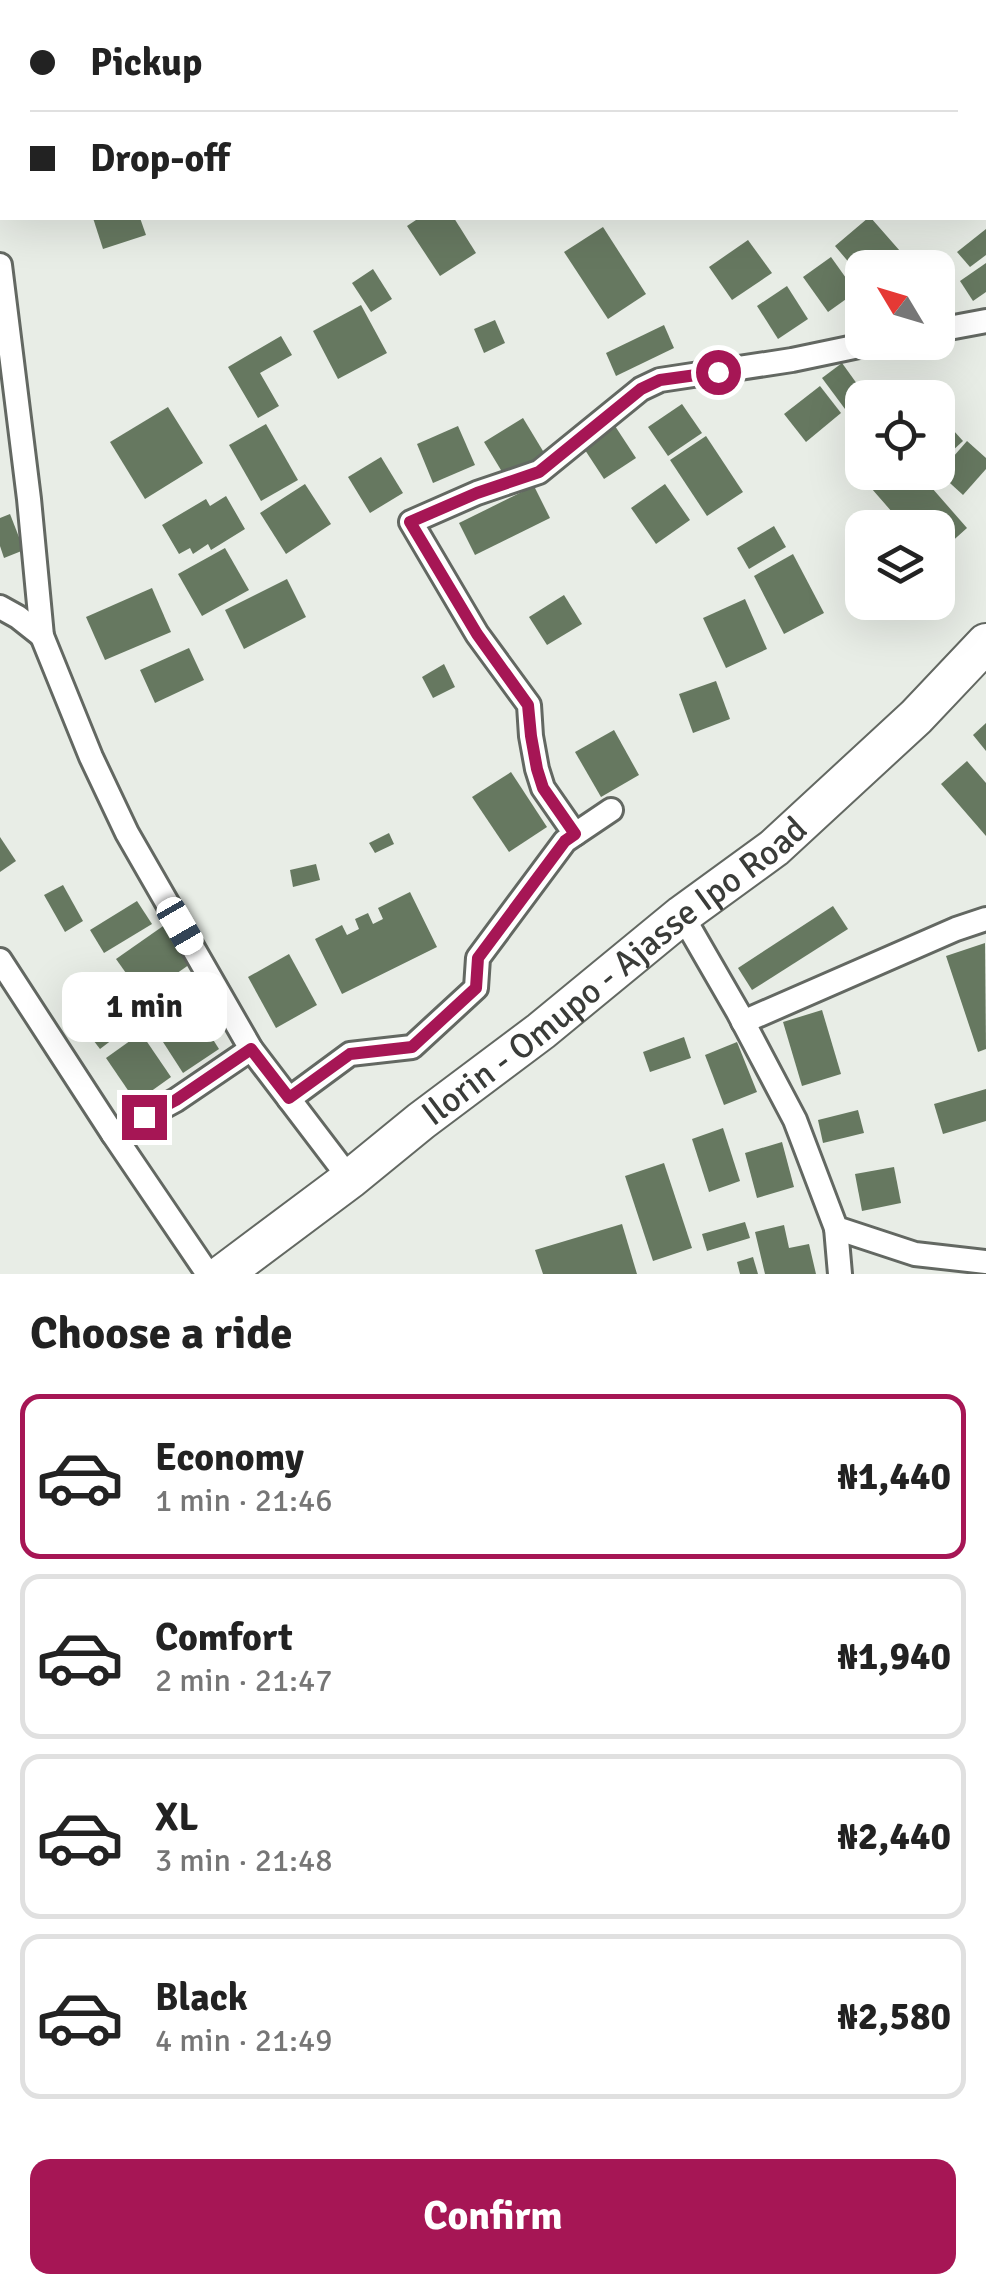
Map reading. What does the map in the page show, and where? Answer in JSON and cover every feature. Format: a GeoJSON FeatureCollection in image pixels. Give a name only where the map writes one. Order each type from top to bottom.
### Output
{"type":"FeatureCollection","features":[{"type":"Feature","properties":{"kind":"highway","name":"Ilorin - Omupo - Ajasse Ipo Road"},"geometry":{"type":"LineString","coordinates":[[223,1274],[541,1031],[682,915],[774,848],[916,718],[986,643]]}},
{"type":"Feature","properties":{"kind":"street"},"geometry":{"type":"LineString","coordinates":[[0,265],[42,636],[127,834],[251,1049],[350,1179]]}},
{"type":"Feature","properties":{"kind":"street"},"geometry":{"type":"LineString","coordinates":[[955,327],[986,321]]}},
{"type":"Feature","properties":{"kind":"street"},"geometry":{"type":"LineString","coordinates":[[575,834],[543,788],[528,705],[477,634],[410,522],[539,472],[641,389],[660,380],[845,349]]}},
{"type":"Feature","properties":{"kind":"street"},"geometry":{"type":"LineString","coordinates":[[0,607],[42,636]]}},
{"type":"Feature","properties":{"kind":"street"},"geometry":{"type":"LineString","coordinates":[[289,1098],[350,1054],[412,1047],[476,988],[478,958],[565,841],[610,810]]}},
{"type":"Feature","properties":{"kind":"street"},"geometry":{"type":"LineString","coordinates":[[682,915],[795,1120],[836,1228],[840,1274]]}},
{"type":"Feature","properties":{"kind":"street"},"geometry":{"type":"LineString","coordinates":[[743,1022],[986,918]]}},
{"type":"Feature","properties":{"kind":"street"},"geometry":{"type":"LineString","coordinates":[[0,960],[208,1274]]}},
{"type":"Feature","properties":{"kind":"street"},"geometry":{"type":"LineString","coordinates":[[112,1134],[176,1100],[251,1049]]}},
{"type":"Feature","properties":{"kind":"street"},"geometry":{"type":"LineString","coordinates":[[836,1228],[915,1254],[986,1262]]}},
{"type":"Feature","properties":{"kind":"building"},"geometry":{"type":"Polygon","coordinates":[[[94,220],[141,220],[146,235],[103,249],[94,220]]]}},
{"type":"Feature","properties":{"kind":"building"},"geometry":{"type":"Polygon","coordinates":[[[416,220],[455,220],[476,253],[440,276],[407,226],[416,220]]]}},
{"type":"Feature","properties":{"kind":"building"},"geometry":{"type":"Polygon","coordinates":[[[866,220],[873,220],[899,250],[845,250],[845,258],[835,246],[866,220]]]}},
{"type":"Feature","properties":{"kind":"building"},"geometry":{"type":"Polygon","coordinates":[[[603,227],[646,294],[608,319],[564,252],[603,227]]]}},
{"type":"Feature","properties":{"kind":"building"},"geometry":{"type":"Polygon","coordinates":[[[986,229],[986,255],[970,267],[957,252],[986,229]]]}},
{"type":"Feature","properties":{"kind":"building"},"geometry":{"type":"Polygon","coordinates":[[[748,240],[772,273],[732,300],[709,267],[748,240]]]}},
{"type":"Feature","properties":{"kind":"building"},"geometry":{"type":"Polygon","coordinates":[[[831,257],[845,277],[845,300],[828,312],[803,277],[831,257]]]}},
{"type":"Feature","properties":{"kind":"building"},"geometry":{"type":"Polygon","coordinates":[[[986,263],[986,292],[973,301],[960,281],[986,263]]]}},
{"type":"Feature","properties":{"kind":"building"},"geometry":{"type":"Polygon","coordinates":[[[373,269],[392,299],[371,312],[352,283],[373,269]]]}},
{"type":"Feature","properties":{"kind":"building"},"geometry":{"type":"Polygon","coordinates":[[[787,286],[808,319],[778,339],[757,306],[787,286]]]}},
{"type":"Feature","properties":{"kind":"building"},"geometry":{"type":"Polygon","coordinates":[[[361,305],[387,353],[338,379],[313,331],[361,305]]]}},
{"type":"Feature","properties":{"kind":"building"},"geometry":{"type":"Polygon","coordinates":[[[495,320],[505,343],[484,353],[474,329],[495,320]]]}},
{"type":"Feature","properties":{"kind":"building"},"geometry":{"type":"Polygon","coordinates":[[[664,325],[674,348],[616,376],[606,353],[664,325]]]}},
{"type":"Feature","properties":{"kind":"building"},"geometry":{"type":"Polygon","coordinates":[[[281,336],[292,355],[260,373],[279,406],[258,418],[228,367],[281,336]]]}},
{"type":"Feature","properties":{"kind":"building"},"geometry":{"type":"Polygon","coordinates":[[[842,363],[854,380],[845,380],[845,409],[822,378],[842,363]]]}},
{"type":"Feature","properties":{"kind":"building"},"geometry":{"type":"Polygon","coordinates":[[[820,386],[841,413],[806,442],[784,414],[820,386]]]}},
{"type":"Feature","properties":{"kind":"building"},"geometry":{"type":"Polygon","coordinates":[[[682,404],[702,433],[668,456],[648,427],[682,404]]]}},
{"type":"Feature","properties":{"kind":"building"},"geometry":{"type":"Polygon","coordinates":[[[168,407],[203,463],[145,499],[110,442],[168,407]]]}},
{"type":"Feature","properties":{"kind":"building"},"geometry":{"type":"Polygon","coordinates":[[[523,418],[546,456],[507,480],[484,442],[523,418]]]}},
{"type":"Feature","properties":{"kind":"building"},"geometry":{"type":"Polygon","coordinates":[[[266,424],[298,480],[261,501],[229,445],[266,424]]]}},
{"type":"Feature","properties":{"kind":"building"},"geometry":{"type":"Polygon","coordinates":[[[458,426],[475,465],[433,483],[417,444],[458,426]]]}},
{"type":"Feature","properties":{"kind":"building"},"geometry":{"type":"Polygon","coordinates":[[[615,426],[636,458],[604,479],[583,447],[615,426]]]}},
{"type":"Feature","properties":{"kind":"building"},"geometry":{"type":"Polygon","coordinates":[[[955,432],[963,441],[955,448],[955,432]]]}},
{"type":"Feature","properties":{"kind":"building"},"geometry":{"type":"Polygon","coordinates":[[[706,436],[743,492],[707,516],[670,460],[706,436]]]}},
{"type":"Feature","properties":{"kind":"building"},"geometry":{"type":"Polygon","coordinates":[[[967,441],[986,458],[986,469],[963,495],[955,488],[955,455],[967,441]]]}},
{"type":"Feature","properties":{"kind":"building"},"geometry":{"type":"Polygon","coordinates":[[[381,457],[403,493],[370,513],[348,477],[381,457]]]}},
{"type":"Feature","properties":{"kind":"building"},"geometry":{"type":"Polygon","coordinates":[[[305,484],[331,524],[286,554],[260,513],[305,484]]]}},
{"type":"Feature","properties":{"kind":"building"},"geometry":{"type":"Polygon","coordinates":[[[665,484],[690,520],[656,544],[631,508],[665,484]]]}},
{"type":"Feature","properties":{"kind":"building"},"geometry":{"type":"Polygon","coordinates":[[[534,486],[550,518],[475,555],[459,523],[534,486]]]}},
{"type":"Feature","properties":{"kind":"building"},"geometry":{"type":"Polygon","coordinates":[[[873,490],[934,490],[951,510],[890,510],[873,490]]]}},
{"type":"Feature","properties":{"kind":"building"},"geometry":{"type":"Polygon","coordinates":[[[226,496],[245,529],[211,550],[208,544],[193,554],[190,548],[179,554],[162,525],[206,499],[210,506],[226,496]]]}},
{"type":"Feature","properties":{"kind":"building"},"geometry":{"type":"Polygon","coordinates":[[[10,514],[24,550],[4,558],[0,518],[10,514]]]}},
{"type":"Feature","properties":{"kind":"building"},"geometry":{"type":"Polygon","coordinates":[[[955,514],[967,528],[955,539],[955,514]]]}},
{"type":"Feature","properties":{"kind":"building"},"geometry":{"type":"Polygon","coordinates":[[[774,526],[786,547],[749,569],[737,548],[774,526]]]}},
{"type":"Feature","properties":{"kind":"building"},"geometry":{"type":"Polygon","coordinates":[[[225,548],[249,590],[202,616],[178,574],[225,548]]]}},
{"type":"Feature","properties":{"kind":"building"},"geometry":{"type":"Polygon","coordinates":[[[793,554],[824,613],[784,634],[754,576],[793,554]]]}},
{"type":"Feature","properties":{"kind":"building"},"geometry":{"type":"Polygon","coordinates":[[[287,579],[306,617],[244,649],[225,610],[287,579]]]}},
{"type":"Feature","properties":{"kind":"building"},"geometry":{"type":"Polygon","coordinates":[[[152,588],[171,632],[105,660],[86,617],[152,588]]]}},
{"type":"Feature","properties":{"kind":"building"},"geometry":{"type":"Polygon","coordinates":[[[564,595],[582,624],[547,645],[529,617],[564,595]]]}},
{"type":"Feature","properties":{"kind":"building"},"geometry":{"type":"Polygon","coordinates":[[[745,599],[767,649],[726,668],[703,618],[745,599]]]}},
{"type":"Feature","properties":{"kind":"building"},"geometry":{"type":"Polygon","coordinates":[[[189,648],[204,680],[155,703],[140,670],[189,648]]]}},
{"type":"Feature","properties":{"kind":"building"},"geometry":{"type":"Polygon","coordinates":[[[444,664],[455,687],[433,698],[422,677],[444,664]]]}},
{"type":"Feature","properties":{"kind":"building"},"geometry":{"type":"Polygon","coordinates":[[[716,681],[730,719],[693,733],[679,694],[716,681]]]}},
{"type":"Feature","properties":{"kind":"building"},"geometry":{"type":"Polygon","coordinates":[[[986,723],[986,751],[973,735],[986,723]]]}},
{"type":"Feature","properties":{"kind":"building"},"geometry":{"type":"Polygon","coordinates":[[[614,730],[639,775],[601,797],[575,752],[614,730]]]}},
{"type":"Feature","properties":{"kind":"building"},"geometry":{"type":"Polygon","coordinates":[[[967,761],[986,783],[986,836],[941,784],[967,761]]]}},
{"type":"Feature","properties":{"kind":"building"},"geometry":{"type":"Polygon","coordinates":[[[511,772],[547,827],[509,852],[472,797],[511,772]]]}},
{"type":"Feature","properties":{"kind":"building"},"geometry":{"type":"Polygon","coordinates":[[[389,833],[394,844],[375,853],[369,843],[389,833]]]}},
{"type":"Feature","properties":{"kind":"building"},"geometry":{"type":"Polygon","coordinates":[[[0,837],[16,861],[0,872],[0,837]]]}},
{"type":"Feature","properties":{"kind":"building"},"geometry":{"type":"Polygon","coordinates":[[[316,864],[320,880],[293,887],[290,870],[316,864]]]}},
{"type":"Feature","properties":{"kind":"building"},"geometry":{"type":"Polygon","coordinates":[[[63,885],[83,921],[65,932],[44,895],[63,885]]]}},
{"type":"Feature","properties":{"kind":"building"},"geometry":{"type":"Polygon","coordinates":[[[410,892],[437,947],[342,994],[315,939],[342,925],[347,935],[359,929],[355,919],[368,913],[373,924],[383,919],[378,908],[410,892]]]}},
{"type":"Feature","properties":{"kind":"building"},"geometry":{"type":"Polygon","coordinates":[[[137,901],[152,924],[104,953],[90,930],[137,901]]]}},
{"type":"Feature","properties":{"kind":"building"},"geometry":{"type":"Polygon","coordinates":[[[833,906],[848,929],[752,990],[738,968],[833,906]]]}},
{"type":"Feature","properties":{"kind":"building"},"geometry":{"type":"Polygon","coordinates":[[[166,924],[193,962],[143,997],[116,959],[166,924]]]}},
{"type":"Feature","properties":{"kind":"building"},"geometry":{"type":"Polygon","coordinates":[[[985,943],[986,1049],[978,1052],[946,956],[985,943]]]}},
{"type":"Feature","properties":{"kind":"building"},"geometry":{"type":"Polygon","coordinates":[[[289,954],[317,1005],[276,1028],[248,977],[289,954]]]}},
{"type":"Feature","properties":{"kind":"building"},"geometry":{"type":"Polygon","coordinates":[[[121,1005],[134,1023],[100,1049],[87,1032],[121,1005]]]}},
{"type":"Feature","properties":{"kind":"building"},"geometry":{"type":"Polygon","coordinates":[[[191,1005],[219,1049],[183,1073],[154,1028],[191,1005]]]}},
{"type":"Feature","properties":{"kind":"building"},"geometry":{"type":"Polygon","coordinates":[[[822,1010],[841,1074],[802,1086],[783,1022],[822,1010]]]}},
{"type":"Feature","properties":{"kind":"building"},"geometry":{"type":"Polygon","coordinates":[[[141,1033],[171,1077],[136,1102],[106,1058],[141,1033]]]}},
{"type":"Feature","properties":{"kind":"building"},"geometry":{"type":"Polygon","coordinates":[[[684,1037],[691,1058],[650,1072],[643,1052],[684,1037]]]}},
{"type":"Feature","properties":{"kind":"building"},"geometry":{"type":"Polygon","coordinates":[[[737,1042],[757,1092],[724,1105],[705,1055],[737,1042]]]}},
{"type":"Feature","properties":{"kind":"building"},"geometry":{"type":"Polygon","coordinates":[[[986,1089],[986,1121],[943,1134],[934,1104],[986,1089]]]}},
{"type":"Feature","properties":{"kind":"building"},"geometry":{"type":"Polygon","coordinates":[[[858,1110],[864,1133],[823,1143],[818,1120],[858,1110]]]}},
{"type":"Feature","properties":{"kind":"building"},"geometry":{"type":"Polygon","coordinates":[[[723,1128],[740,1181],[709,1192],[692,1139],[723,1128]]]}},
{"type":"Feature","properties":{"kind":"building"},"geometry":{"type":"Polygon","coordinates":[[[782,1142],[794,1187],[757,1198],[745,1153],[782,1142]]]}},
{"type":"Feature","properties":{"kind":"building"},"geometry":{"type":"Polygon","coordinates":[[[664,1163],[692,1248],[653,1261],[625,1176],[664,1163]]]}},
{"type":"Feature","properties":{"kind":"building"},"geometry":{"type":"Polygon","coordinates":[[[894,1167],[901,1203],[862,1211],[855,1174],[894,1167]]]}},
{"type":"Feature","properties":{"kind":"building"},"geometry":{"type":"Polygon","coordinates":[[[745,1222],[750,1238],[707,1251],[702,1234],[745,1222]]]}},
{"type":"Feature","properties":{"kind":"building"},"geometry":{"type":"Polygon","coordinates":[[[622,1224],[637,1274],[543,1274],[535,1250],[622,1224]]]}},
{"type":"Feature","properties":{"kind":"building"},"geometry":{"type":"Polygon","coordinates":[[[784,1225],[789,1248],[809,1244],[816,1274],[765,1274],[755,1232],[784,1225]]]}},
{"type":"Feature","properties":{"kind":"building"},"geometry":{"type":"Polygon","coordinates":[[[753,1257],[758,1274],[740,1274],[737,1262],[753,1257]]]}},
{"type":"Feature","properties":{"kind":"route"},"geometry":{"type":"LineString","coordinates":[[144,1117],[251,1049],[289,1098],[350,1054],[412,1047],[476,988],[478,958],[565,841],[575,834],[543,788],[528,705],[477,634],[410,522],[539,472],[641,389],[660,380],[718,372]]}}]}
